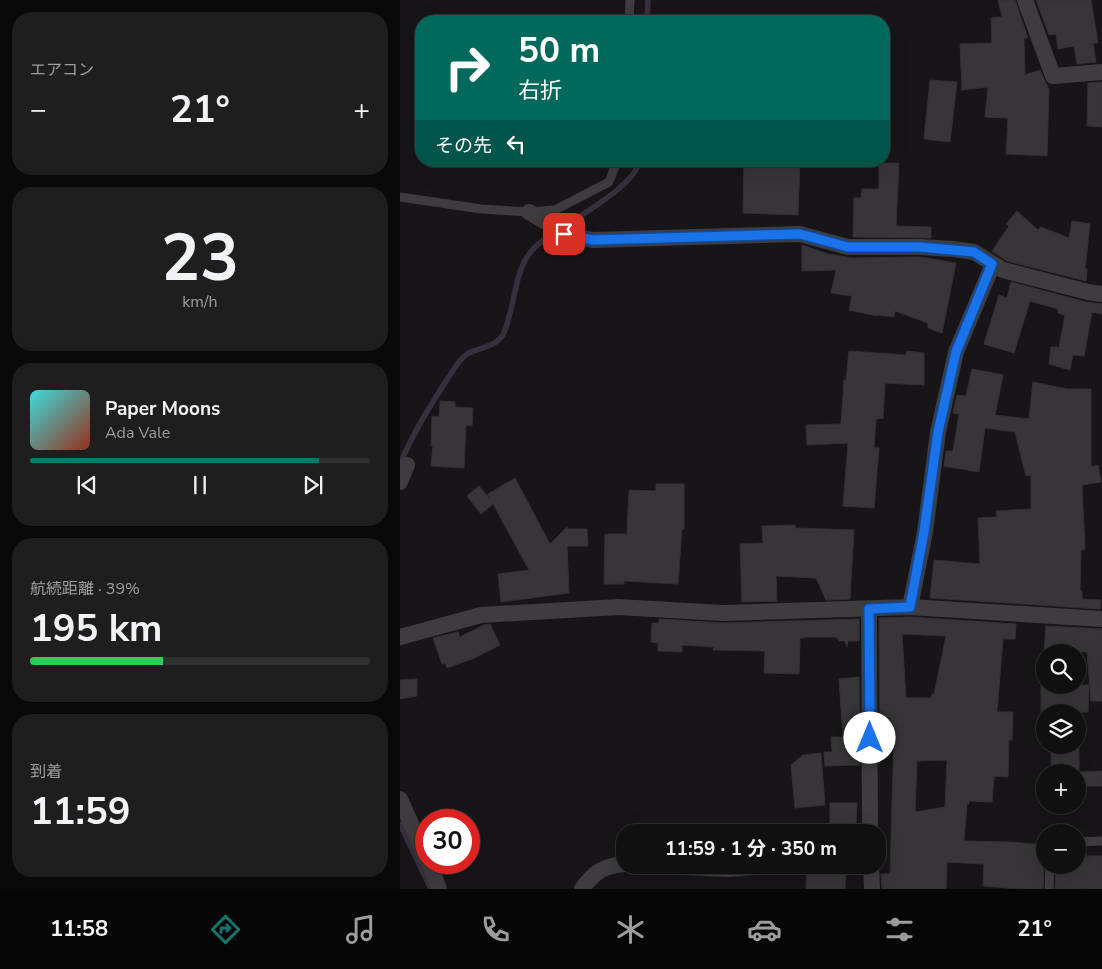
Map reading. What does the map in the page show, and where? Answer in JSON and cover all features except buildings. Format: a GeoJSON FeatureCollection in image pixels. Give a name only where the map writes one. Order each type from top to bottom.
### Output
{"type":"FeatureCollection","features":[{"type":"Feature","properties":{"kind":"street"},"geometry":{"type":"LineString","coordinates":[[1025,0],[1053,76],[1102,72]]}},
{"type":"Feature","properties":{"kind":"street"},"geometry":{"type":"LineString","coordinates":[[529,212],[557,229],[593,240],[800,234],[848,247],[920,247],[974,252],[1003,270],[1102,294]]}},
{"type":"Feature","properties":{"kind":"street"},"geometry":{"type":"LineString","coordinates":[[910,607],[924,532],[938,432],[956,352],[992,264]]}},
{"type":"Feature","properties":{"kind":"street"},"geometry":{"type":"LineString","coordinates":[[400,482],[407,465]]}},
{"type":"Feature","properties":{"kind":"street"},"geometry":{"type":"LineString","coordinates":[[400,637],[481,614],[618,607],[723,612],[910,607],[1102,619]]}},
{"type":"Feature","properties":{"kind":"street"},"geometry":{"type":"LineString","coordinates":[[866,824],[869,609]]}},
{"type":"Feature","properties":{"kind":"street"},"geometry":{"type":"LineString","coordinates":[[400,799],[415,832]]}},
{"type":"Feature","properties":{"kind":"street"},"geometry":{"type":"LineString","coordinates":[[582,889],[592,874],[616,866]]}},
{"type":"Feature","properties":{"kind":"street"},"geometry":{"type":"LineString","coordinates":[[433,874],[439,889]]}},
{"type":"Feature","properties":{"kind":"street"},"geometry":{"type":"LineString","coordinates":[[871,874],[872,889]]}},
{"type":"Feature","properties":{"kind":"lane"},"geometry":{"type":"LineString","coordinates":[[629,15],[630,0]]}},
{"type":"Feature","properties":{"kind":"lane"},"geometry":{"type":"LineString","coordinates":[[400,197],[482,209],[529,212],[554,210],[609,182],[615,167]]}},
{"type":"Feature","properties":{"kind":"lane"},"geometry":{"type":"LineString","coordinates":[[1086,842],[1102,841]]}},
{"type":"Feature","properties":{"kind":"lane"},"geometry":{"type":"LineString","coordinates":[[1048,889],[1049,874]]}},
{"type":"Feature","properties":{"kind":"waterway"},"geometry":{"type":"LineString","coordinates":[[647,15],[648,0]]}},
{"type":"Feature","properties":{"kind":"waterway"},"geometry":{"type":"LineString","coordinates":[[400,464],[422,420],[459,362],[467,354],[491,345],[503,335],[511,311],[517,281],[529,254],[546,239],[611,195],[625,183],[635,172],[637,167]]}},
{"type":"Feature","properties":{"kind":"waterway"},"geometry":{"type":"LineString","coordinates":[[400,824],[431,889]]}},
{"type":"Feature","properties":{"kind":"route"},"geometry":{"type":"LineString","coordinates":[[564,234],[593,240],[800,234],[848,247],[920,247],[974,252],[992,264],[956,352],[938,432],[924,532],[910,607],[869,609],[870,738]]}}]}
